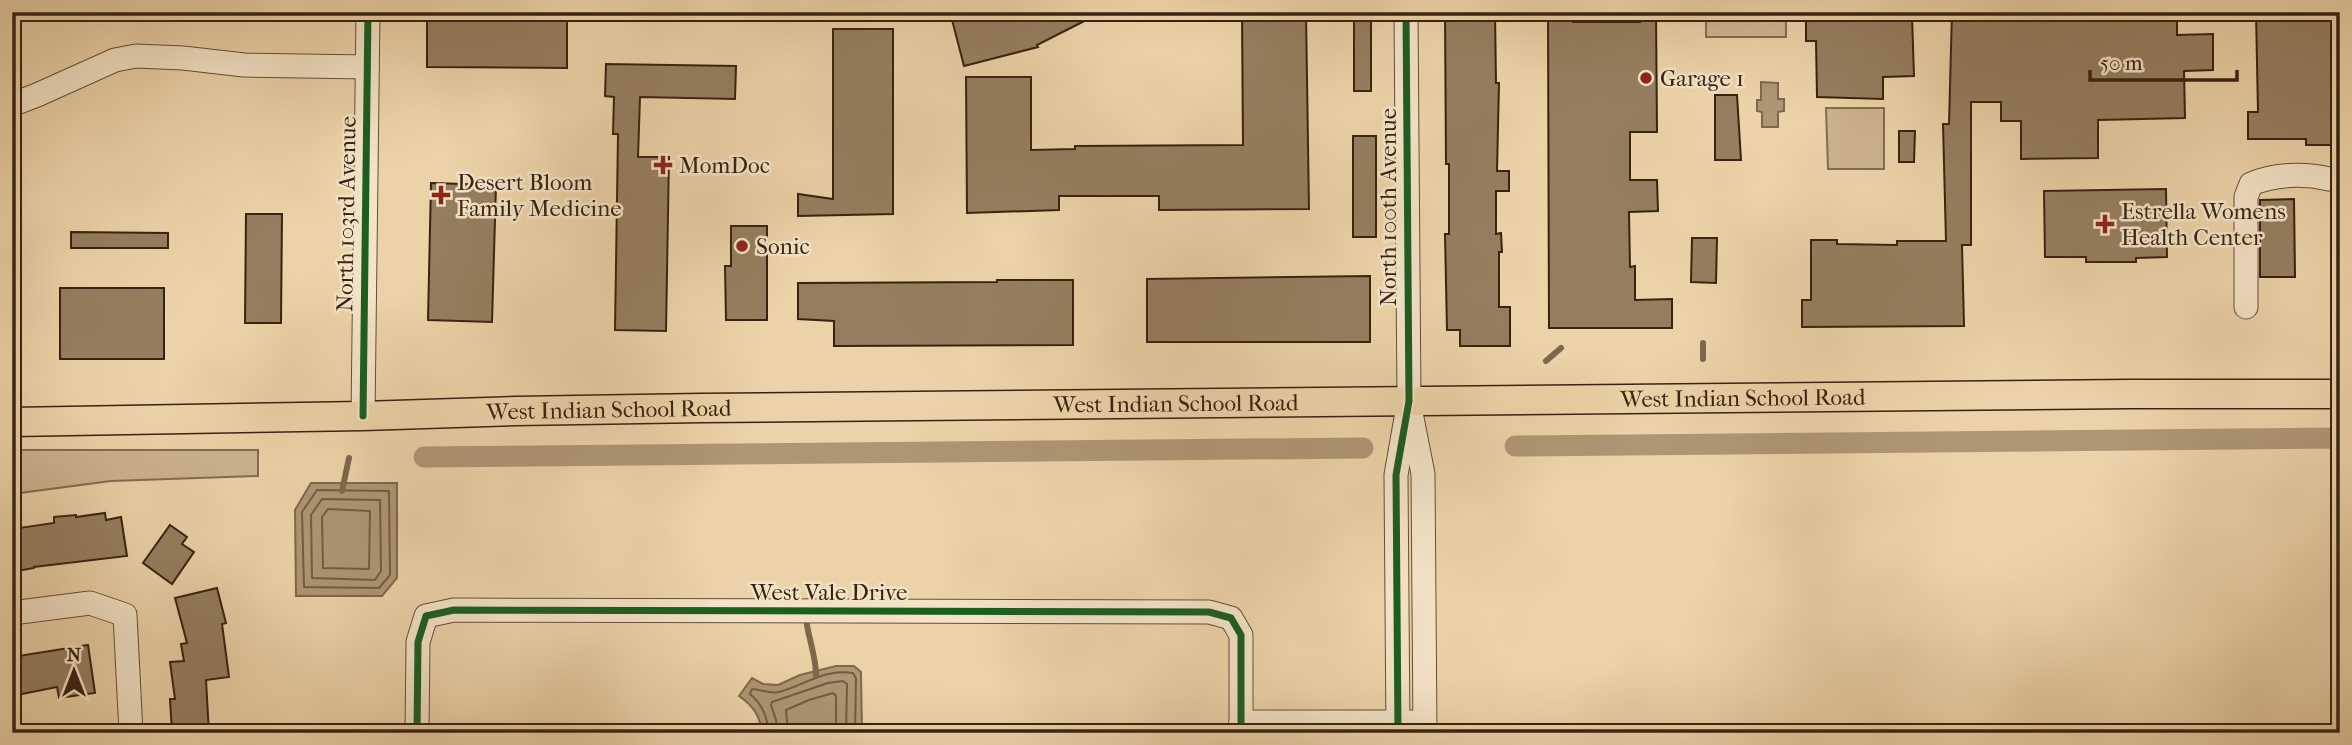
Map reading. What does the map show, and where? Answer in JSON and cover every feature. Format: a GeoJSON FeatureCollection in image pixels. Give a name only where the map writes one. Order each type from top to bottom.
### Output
{"type":"FeatureCollection","features":[{"type":"Feature","properties":{"kind":"main road","name":"West Indian School Road"},"geometry":{"type":"LineString","coordinates":[[12,422],[688,408],[2340,394]]}},
{"type":"Feature","properties":{"kind":"street","name":"North 103rd Avenue"},"geometry":{"type":"LineString","coordinates":[[363,416],[368,12]]}},
{"type":"Feature","properties":{"kind":"street","name":"North 100th Avenue"},"geometry":{"type":"LineString","coordinates":[[1406,12],[1409,401]]}},
{"type":"Feature","properties":{"kind":"street"},"geometry":{"type":"LineString","coordinates":[[12,102],[37,96],[115,61],[136,56],[244,65],[367,67]]}},
{"type":"Feature","properties":{"kind":"street"},"geometry":{"type":"LineString","coordinates":[[2246,307],[2246,197],[2251,184],[2268,177],[2315,176],[2329,180]]}},
{"type":"Feature","properties":{"kind":"street"},"geometry":{"type":"LineString","coordinates":[[1241,728],[1425,727],[1423,474],[1409,401]]}},
{"type":"Feature","properties":{"kind":"street"},"geometry":{"type":"LineString","coordinates":[[1398,728],[1396,475],[1409,401]]}},
{"type":"Feature","properties":{"kind":"street"},"geometry":{"type":"LineString","coordinates":[[12,613],[90,603],[125,615],[131,733]]}},
{"type":"Feature","properties":{"kind":"street","name":"West Vale Drive"},"geometry":{"type":"LineString","coordinates":[[417,733],[418,642],[426,616],[454,610],[1209,612],[1231,618],[1241,635],[1241,728]]}},
{"type":"Feature","properties":{"kind":"shaded area"},"geometry":{"type":"Polygon","coordinates":[[[1706,12],[1786,12],[1786,37],[1706,37],[1706,12]]]}},
{"type":"Feature","properties":{"kind":"shaded area"},"geometry":{"type":"Polygon","coordinates":[[[1826,108],[1884,108],[1884,169],[1828,169],[1826,108]]]}},
{"type":"Feature","properties":{"kind":"shaded area"},"geometry":{"type":"Polygon","coordinates":[[[12,450],[258,450],[258,476],[111,481],[12,494],[12,450]]]}},
{"type":"Feature","properties":{"kind":"water"},"geometry":{"type":"Polygon","coordinates":[[[1761,82],[1778,83],[1778,99],[1784,99],[1784,111],[1778,112],[1778,127],[1762,127],[1762,112],[1757,111],[1757,100],[1761,100],[1761,82]]]}},
{"type":"Feature","properties":{"kind":"water"},"geometry":{"type":"Polygon","coordinates":[[[311,483],[397,483],[397,578],[382,596],[296,596],[295,510],[311,483]]]}},
{"type":"Feature","properties":{"kind":"water"},"geometry":{"type":"Polygon","coordinates":[[[836,666],[854,666],[861,672],[862,733],[762,733],[755,712],[739,696],[752,678],[763,684],[778,685],[800,675],[836,666]]]}},
{"type":"Feature","properties":{"kind":"building"},"geometry":{"type":"Polygon","coordinates":[[[427,12],[567,12],[567,68],[427,67],[427,12]]]}},
{"type":"Feature","properties":{"kind":"building"},"geometry":{"type":"Polygon","coordinates":[[[950,12],[1102,12],[1037,45],[1038,47],[964,66],[950,12]]]}},
{"type":"Feature","properties":{"kind":"building"},"geometry":{"type":"Polygon","coordinates":[[[1242,12],[1306,12],[1309,209],[1159,210],[1159,196],[1059,196],[1059,210],[967,213],[966,77],[1031,77],[1031,150],[1075,149],[1075,146],[1243,145],[1242,12]]]}},
{"type":"Feature","properties":{"kind":"building"},"geometry":{"type":"Polygon","coordinates":[[[1354,12],[1371,12],[1371,91],[1354,91],[1354,12]]]}},
{"type":"Feature","properties":{"kind":"building"},"geometry":{"type":"Polygon","coordinates":[[[1445,12],[1495,12],[1496,83],[1499,83],[1497,171],[1509,171],[1509,191],[1496,191],[1496,234],[1501,233],[1502,252],[1499,252],[1499,307],[1510,307],[1510,346],[1460,346],[1460,330],[1447,330],[1445,234],[1449,234],[1449,164],[1446,164],[1445,12]]]}},
{"type":"Feature","properties":{"kind":"building"},"geometry":{"type":"Polygon","coordinates":[[[1548,12],[1573,12],[1573,22],[1640,22],[1640,12],[1656,12],[1657,132],[1630,132],[1630,180],[1657,180],[1658,211],[1629,212],[1630,267],[1635,266],[1635,300],[1672,299],[1672,328],[1549,328],[1548,12]]]}},
{"type":"Feature","properties":{"kind":"building"},"geometry":{"type":"Polygon","coordinates":[[[1952,12],[2177,12],[2177,35],[2213,34],[2213,70],[2184,71],[2185,118],[2098,120],[2098,158],[2021,159],[2021,121],[2001,121],[2001,102],[1971,102],[1971,245],[1962,245],[1964,326],[1802,327],[1802,300],[1811,300],[1811,240],[1837,240],[1837,244],[1897,245],[1897,241],[1946,241],[1943,124],[1949,124],[1952,12]]]}},
{"type":"Feature","properties":{"kind":"building"},"geometry":{"type":"Polygon","coordinates":[[[2256,12],[2298,12],[2298,21],[2335,20],[2334,145],[2306,145],[2306,139],[2248,139],[2248,112],[2258,112],[2256,12]]]}},
{"type":"Feature","properties":{"kind":"building"},"geometry":{"type":"Polygon","coordinates":[[[1806,15],[1912,16],[1914,76],[1883,77],[1883,99],[1817,97],[1816,41],[1806,41],[1806,15]]]}},
{"type":"Feature","properties":{"kind":"building"},"geometry":{"type":"Polygon","coordinates":[[[833,29],[893,29],[893,214],[798,216],[798,194],[833,199],[833,29]]]}},
{"type":"Feature","properties":{"kind":"building"},"geometry":{"type":"Polygon","coordinates":[[[606,64],[736,66],[735,99],[640,97],[638,157],[669,157],[666,331],[615,330],[618,134],[613,134],[614,97],[605,96],[606,64]]]}},
{"type":"Feature","properties":{"kind":"building"},"geometry":{"type":"Polygon","coordinates":[[[1715,95],[1737,95],[1741,160],[1715,160],[1715,95]]]}},
{"type":"Feature","properties":{"kind":"building"},"geometry":{"type":"Polygon","coordinates":[[[1899,131],[1915,131],[1914,162],[1899,162],[1899,131]]]}},
{"type":"Feature","properties":{"kind":"building"},"geometry":{"type":"Polygon","coordinates":[[[1353,136],[1376,136],[1376,237],[1353,237],[1353,136]]]}},
{"type":"Feature","properties":{"kind":"building"},"geometry":{"type":"Polygon","coordinates":[[[431,183],[496,185],[492,322],[428,320],[431,183]]]}},
{"type":"Feature","properties":{"kind":"building","name":"Estrella Womens Health Center"},"geometry":{"type":"Polygon","coordinates":[[[2166,189],[2167,257],[2136,258],[2136,262],[2086,262],[2086,257],[2045,257],[2044,191],[2166,189]]]}},
{"type":"Feature","properties":{"kind":"building"},"geometry":{"type":"Polygon","coordinates":[[[2294,199],[2295,277],[2260,277],[2260,200],[2294,199]]]}},
{"type":"Feature","properties":{"kind":"building"},"geometry":{"type":"Polygon","coordinates":[[[246,214],[282,214],[281,323],[245,323],[246,214]]]}},
{"type":"Feature","properties":{"kind":"building"},"geometry":{"type":"Polygon","coordinates":[[[731,226],[767,226],[767,320],[726,320],[725,266],[731,266],[731,226]]]}},
{"type":"Feature","properties":{"kind":"building"},"geometry":{"type":"Polygon","coordinates":[[[71,232],[168,233],[168,248],[71,248],[71,232]]]}},
{"type":"Feature","properties":{"kind":"building"},"geometry":{"type":"Polygon","coordinates":[[[1692,238],[1717,238],[1716,283],[1691,282],[1692,238]]]}},
{"type":"Feature","properties":{"kind":"building"},"geometry":{"type":"Polygon","coordinates":[[[1370,276],[1370,342],[1147,342],[1147,279],[1370,276]]]}},
{"type":"Feature","properties":{"kind":"building"},"geometry":{"type":"Polygon","coordinates":[[[1073,280],[1073,345],[834,346],[834,321],[798,319],[798,283],[1073,280]]]}},
{"type":"Feature","properties":{"kind":"building"},"geometry":{"type":"Polygon","coordinates":[[[60,288],[164,288],[164,359],[60,359],[60,288]]]}},
{"type":"Feature","properties":{"kind":"building"},"geometry":{"type":"Polygon","coordinates":[[[105,513],[106,520],[121,517],[127,556],[12,572],[12,529],[54,523],[54,517],[105,513]]]}},
{"type":"Feature","properties":{"kind":"building"},"geometry":{"type":"Polygon","coordinates":[[[170,525],[187,537],[182,544],[194,552],[172,584],[143,563],[170,525]]]}},
{"type":"Feature","properties":{"kind":"building"},"geometry":{"type":"Polygon","coordinates":[[[217,588],[226,623],[222,624],[229,677],[206,680],[209,733],[172,733],[170,699],[175,699],[170,662],[184,661],[181,644],[187,643],[175,598],[217,588]]]}},
{"type":"Feature","properties":{"kind":"building"},"geometry":{"type":"Polygon","coordinates":[[[88,645],[95,693],[59,698],[57,687],[12,696],[12,657],[88,645]]]}},
{"type":"Feature","properties":{"kind":"waterway"},"geometry":{"type":"LineString","coordinates":[[1703,343],[1703,359]]}},
{"type":"Feature","properties":{"kind":"waterway"},"geometry":{"type":"LineString","coordinates":[[1546,361],[1561,348]]}},
{"type":"Feature","properties":{"kind":"waterway"},"geometry":{"type":"LineString","coordinates":[[1515,446],[2340,438]]}},
{"type":"Feature","properties":{"kind":"waterway"},"geometry":{"type":"LineString","coordinates":[[424,457],[1363,448]]}},
{"type":"Feature","properties":{"kind":"waterway"},"geometry":{"type":"LineString","coordinates":[[342,491],[349,458]]}},
{"type":"Feature","properties":{"kind":"waterway"},"geometry":{"type":"LineString","coordinates":[[806,616],[816,675]]}},
{"type":"Feature","properties":{"kind":"cycle path"},"geometry":{"type":"LineString","coordinates":[[363,416],[368,12]]}},
{"type":"Feature","properties":{"kind":"cycle path"},"geometry":{"type":"LineString","coordinates":[[1398,733],[1396,475],[1409,401],[1406,12]]}},
{"type":"Feature","properties":{"kind":"cycle path"},"geometry":{"type":"LineString","coordinates":[[417,733],[418,642],[426,616],[454,610],[1209,612],[1231,618],[1241,635],[1241,733]]}},
{"type":"Feature","properties":{"kind":"place","name":"Garage 1"},"geometry":{"type":"Point","coordinates":[1646,78]}},
{"type":"Feature","properties":{"kind":"place","name":"MomDoc"},"geometry":{"type":"Point","coordinates":[663,165]}},
{"type":"Feature","properties":{"kind":"place","name":"Desert Bloom Family Medicine"},"geometry":{"type":"Point","coordinates":[441,195]}},
{"type":"Feature","properties":{"kind":"place","name":"Estrella Womens Health Center"},"geometry":{"type":"Point","coordinates":[2105,224]}},
{"type":"Feature","properties":{"kind":"place","name":"Sonic"},"geometry":{"type":"Point","coordinates":[742,246]}}]}
